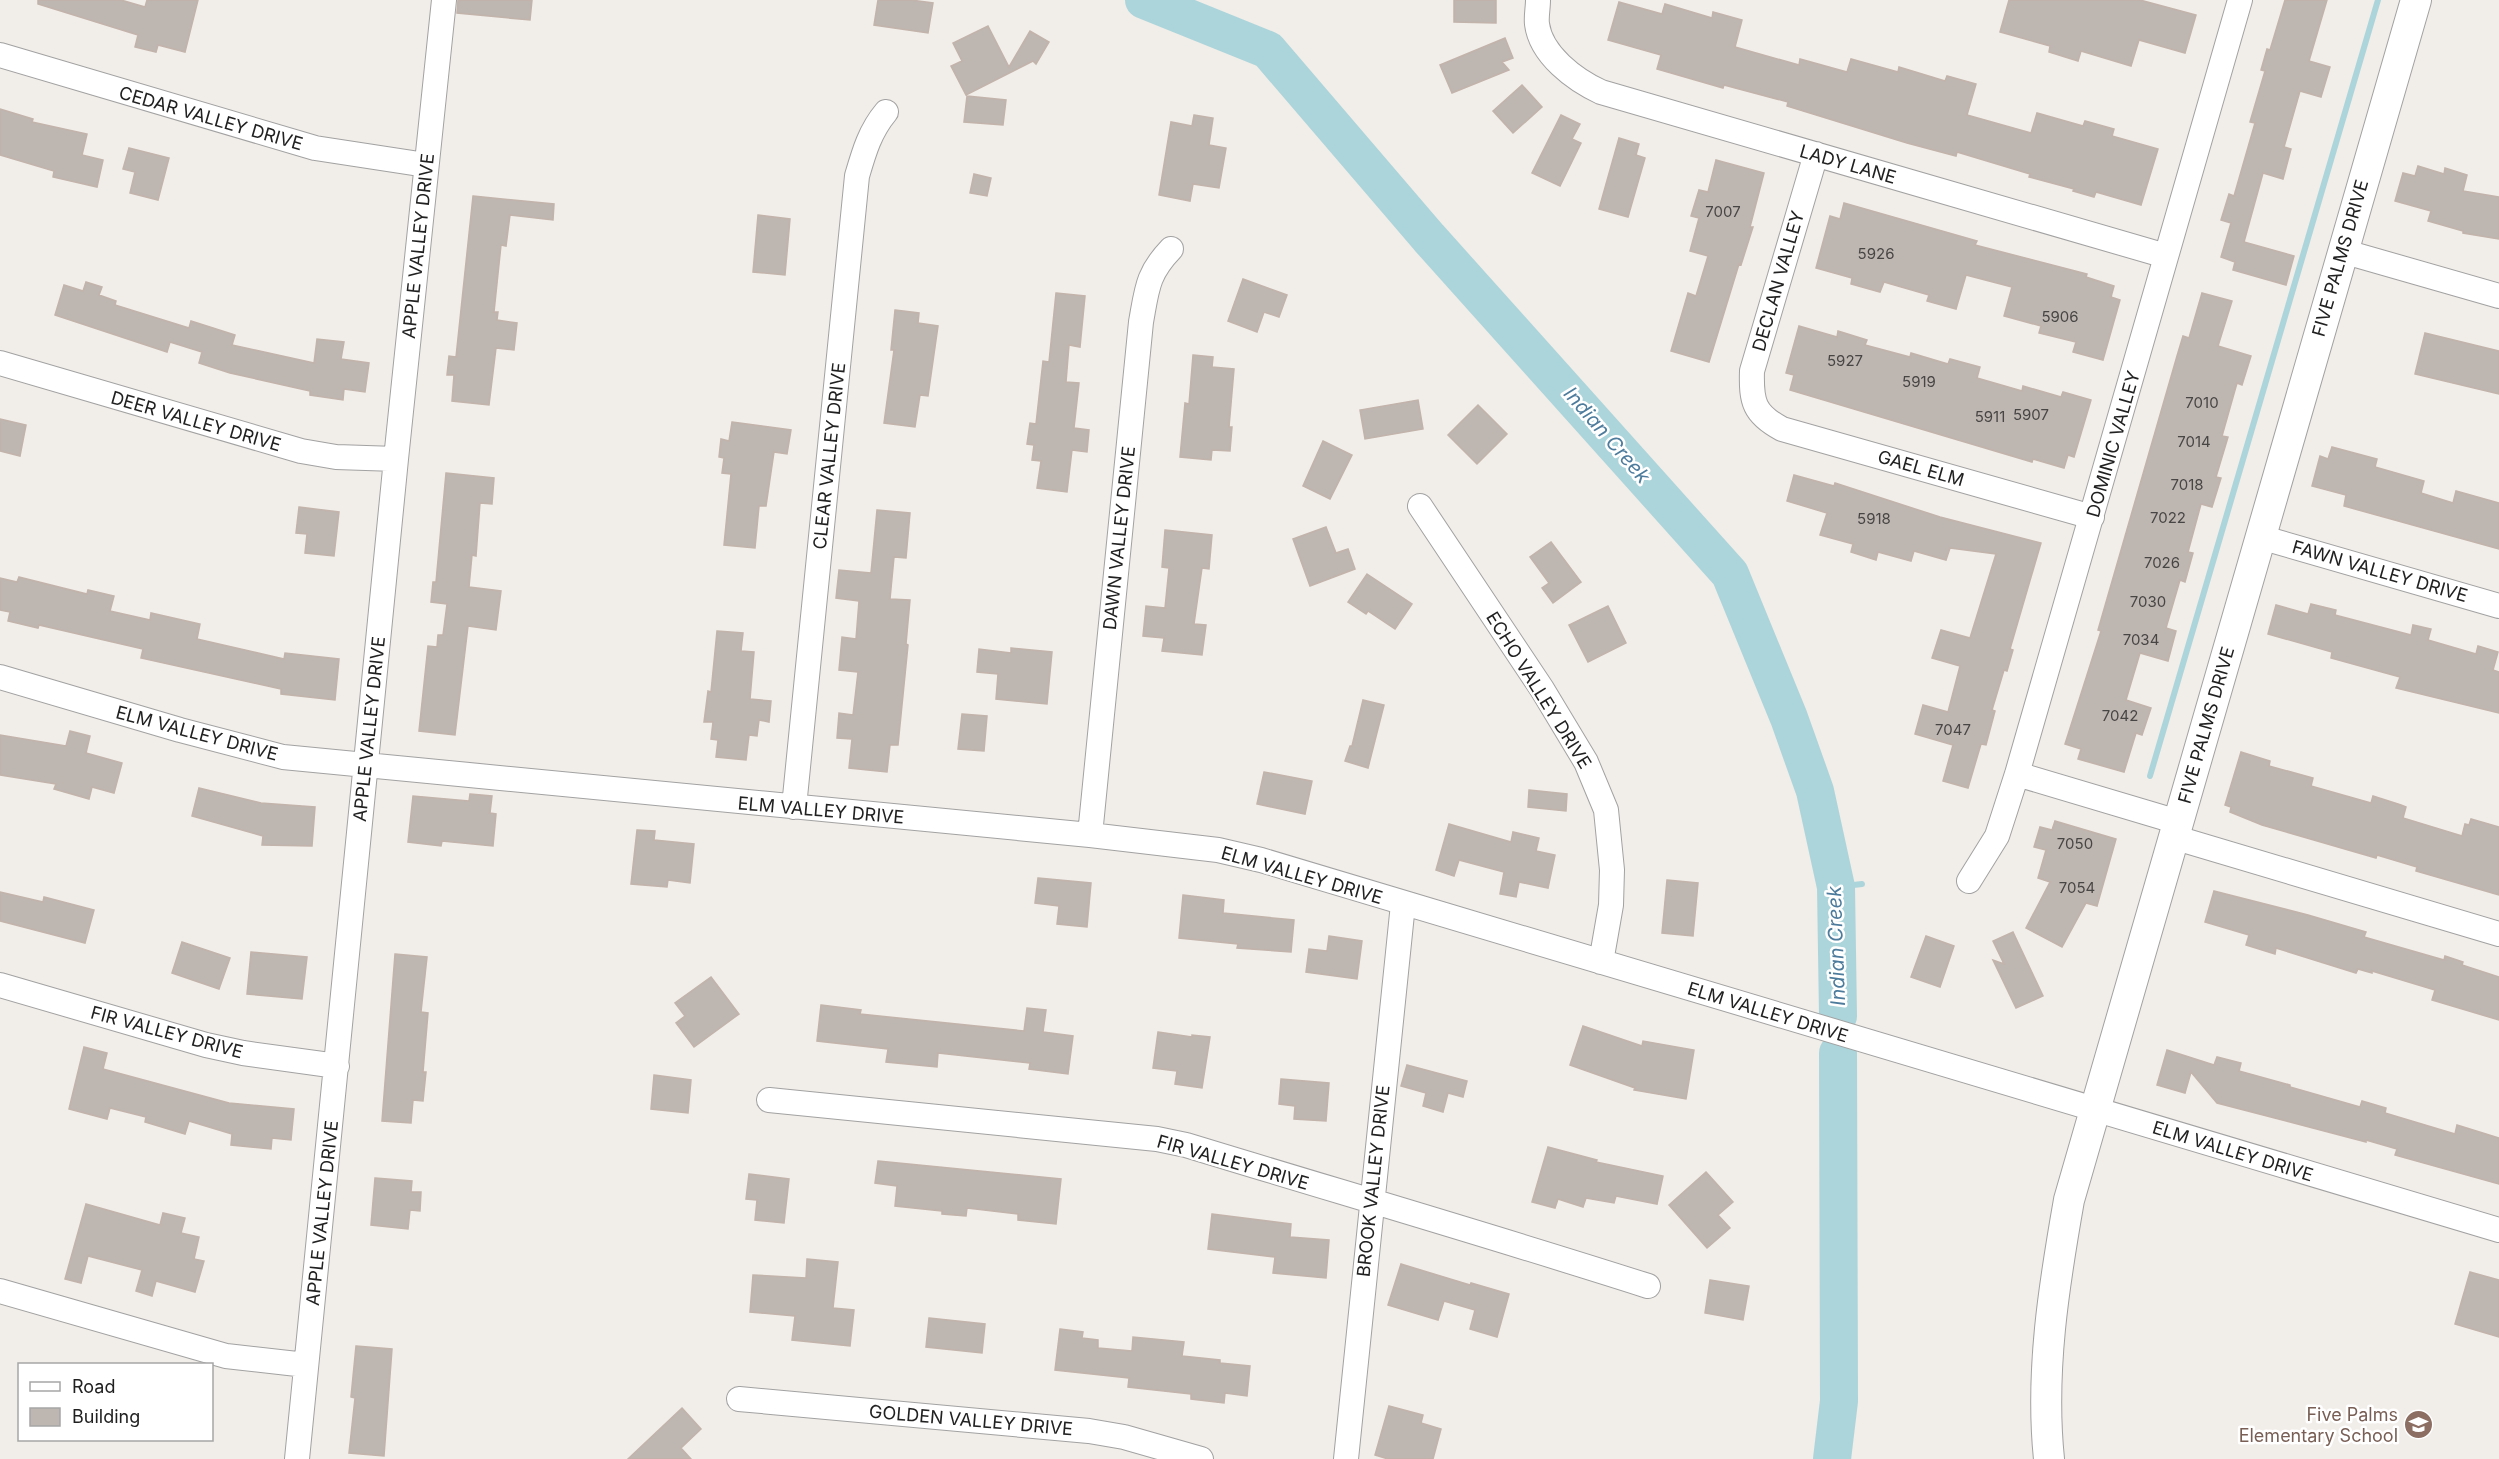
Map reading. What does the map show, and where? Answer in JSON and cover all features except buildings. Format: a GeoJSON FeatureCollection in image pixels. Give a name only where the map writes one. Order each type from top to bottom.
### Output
{"type":"FeatureCollection","features":[{"type":"Feature","properties":{"kind":"street","name":"APPLE VALLEY DRIVE"},"geometry":{"type":"LineString","coordinates":[[297,1459],[365,765],[444,0]]}},
{"type":"Feature","properties":{"kind":"street","name":"LADY LANE"},"geometry":{"type":"LineString","coordinates":[[1538,0],[1537,25],[1545,45],[1563,69],[1581,83],[1600,92],[2166,256]]}},
{"type":"Feature","properties":{"kind":"street","name":"DOMINIC VALLEY"},"geometry":{"type":"LineString","coordinates":[[1969,880],[1996,836],[2017,774],[2240,0]]}},
{"type":"Feature","properties":{"kind":"street","name":"FIVE PALMS DRIVE"},"geometry":{"type":"LineString","coordinates":[[2049,1459],[2048,1357],[2054,1282],[2069,1200],[2416,0]]}},
{"type":"Feature","properties":{"kind":"street","name":"CEDAR VALLEY DRIVE"},"geometry":{"type":"LineString","coordinates":[[0,56],[315,148],[426,165]]}},
{"type":"Feature","properties":{"kind":"street","name":"CLEAR VALLEY DRIVE"},"geometry":{"type":"LineString","coordinates":[[794,807],[857,176],[867,141],[886,112]]}},
{"type":"Feature","properties":{"kind":"street","name":"DECLAN VALLEY"},"geometry":{"type":"LineString","coordinates":[[1756,409],[1751,392],[1752,372],[1816,154]]}},
{"type":"Feature","properties":{"kind":"street","name":"DAWN VALLEY DRIVE"},"geometry":{"type":"LineString","coordinates":[[1090,835],[1141,322],[1148,282],[1156,265],[1172,249]]}},
{"type":"Feature","properties":{"kind":"street"},"geometry":{"type":"LineString","coordinates":[[2342,250],[2499,296]]}},
{"type":"Feature","properties":{"kind":"street","name":"DEER VALLEY DRIVE"},"geometry":{"type":"LineString","coordinates":[[0,363],[302,452],[336,457],[396,459]]}},
{"type":"Feature","properties":{"kind":"street","name":"GAEL ELM"},"geometry":{"type":"LineString","coordinates":[[1756,409],[1767,421],[1782,429],[2092,517]]}},
{"type":"Feature","properties":{"kind":"street","name":"ECHO VALLEY DRIVE"},"geometry":{"type":"LineString","coordinates":[[1420,507],[1542,689],[1586,762],[1606,810],[1612,870],[1611,905],[1601,963]]}},
{"type":"Feature","properties":{"kind":"street","name":"FAWN VALLEY DRIVE"},"geometry":{"type":"LineString","coordinates":[[2260,537],[2499,606]]}},
{"type":"Feature","properties":{"kind":"street","name":"ELM VALLEY DRIVE"},"geometry":{"type":"LineString","coordinates":[[0,677],[265,754],[1090,835],[1218,850],[2499,1230]]}},
{"type":"Feature","properties":{"kind":"street"},"geometry":{"type":"LineString","coordinates":[[2017,774],[2175,829],[2499,934]]}},
{"type":"Feature","properties":{"kind":"street","name":"BROOK VALLEY DRIVE"},"geometry":{"type":"LineString","coordinates":[[1346,1459],[1403,904]]}},
{"type":"Feature","properties":{"kind":"street","name":"FIR VALLEY DRIVE"},"geometry":{"type":"LineString","coordinates":[[0,985],[215,1047],[337,1066]]}},
{"type":"Feature","properties":{"kind":"street","name":"FIR VALLEY DRIVE"},"geometry":{"type":"LineString","coordinates":[[769,1100],[1157,1139],[1186,1145],[1371,1202],[1469,1229],[1648,1286]]}},
{"type":"Feature","properties":{"kind":"street"},"geometry":{"type":"LineString","coordinates":[[0,1291],[208,1352],[306,1365]]}},
{"type":"Feature","properties":{"kind":"street","name":"GOLDEN VALLEY DRIVE"},"geometry":{"type":"LineString","coordinates":[[739,1399],[1089,1431],[1124,1437],[1201,1459]]}},
{"type":"Feature","properties":{"kind":"waterway","name":"Indian Creek"},"geometry":{"type":"LineString","coordinates":[[1144,0],[1268,50],[1429,238],[1730,574],[1789,718],[1815,791],[1836,887],[1838,1016]]}},
{"type":"Feature","properties":{"kind":"waterway"},"geometry":{"type":"LineString","coordinates":[[2150,776],[2378,0]]}},
{"type":"Feature","properties":{"kind":"waterway"},"geometry":{"type":"LineString","coordinates":[[1836,887],[1862,884]]}},
{"type":"Feature","properties":{"kind":"waterway","name":"Indian Creek"},"geometry":{"type":"LineString","coordinates":[[1832,1459],[1839,1401],[1838,1053]]}},
{"type":"Feature","properties":{"kind":"place","name":"Five Palms Elementary School"},"geometry":{"type":"Point","coordinates":[2419,1424]}}]}
